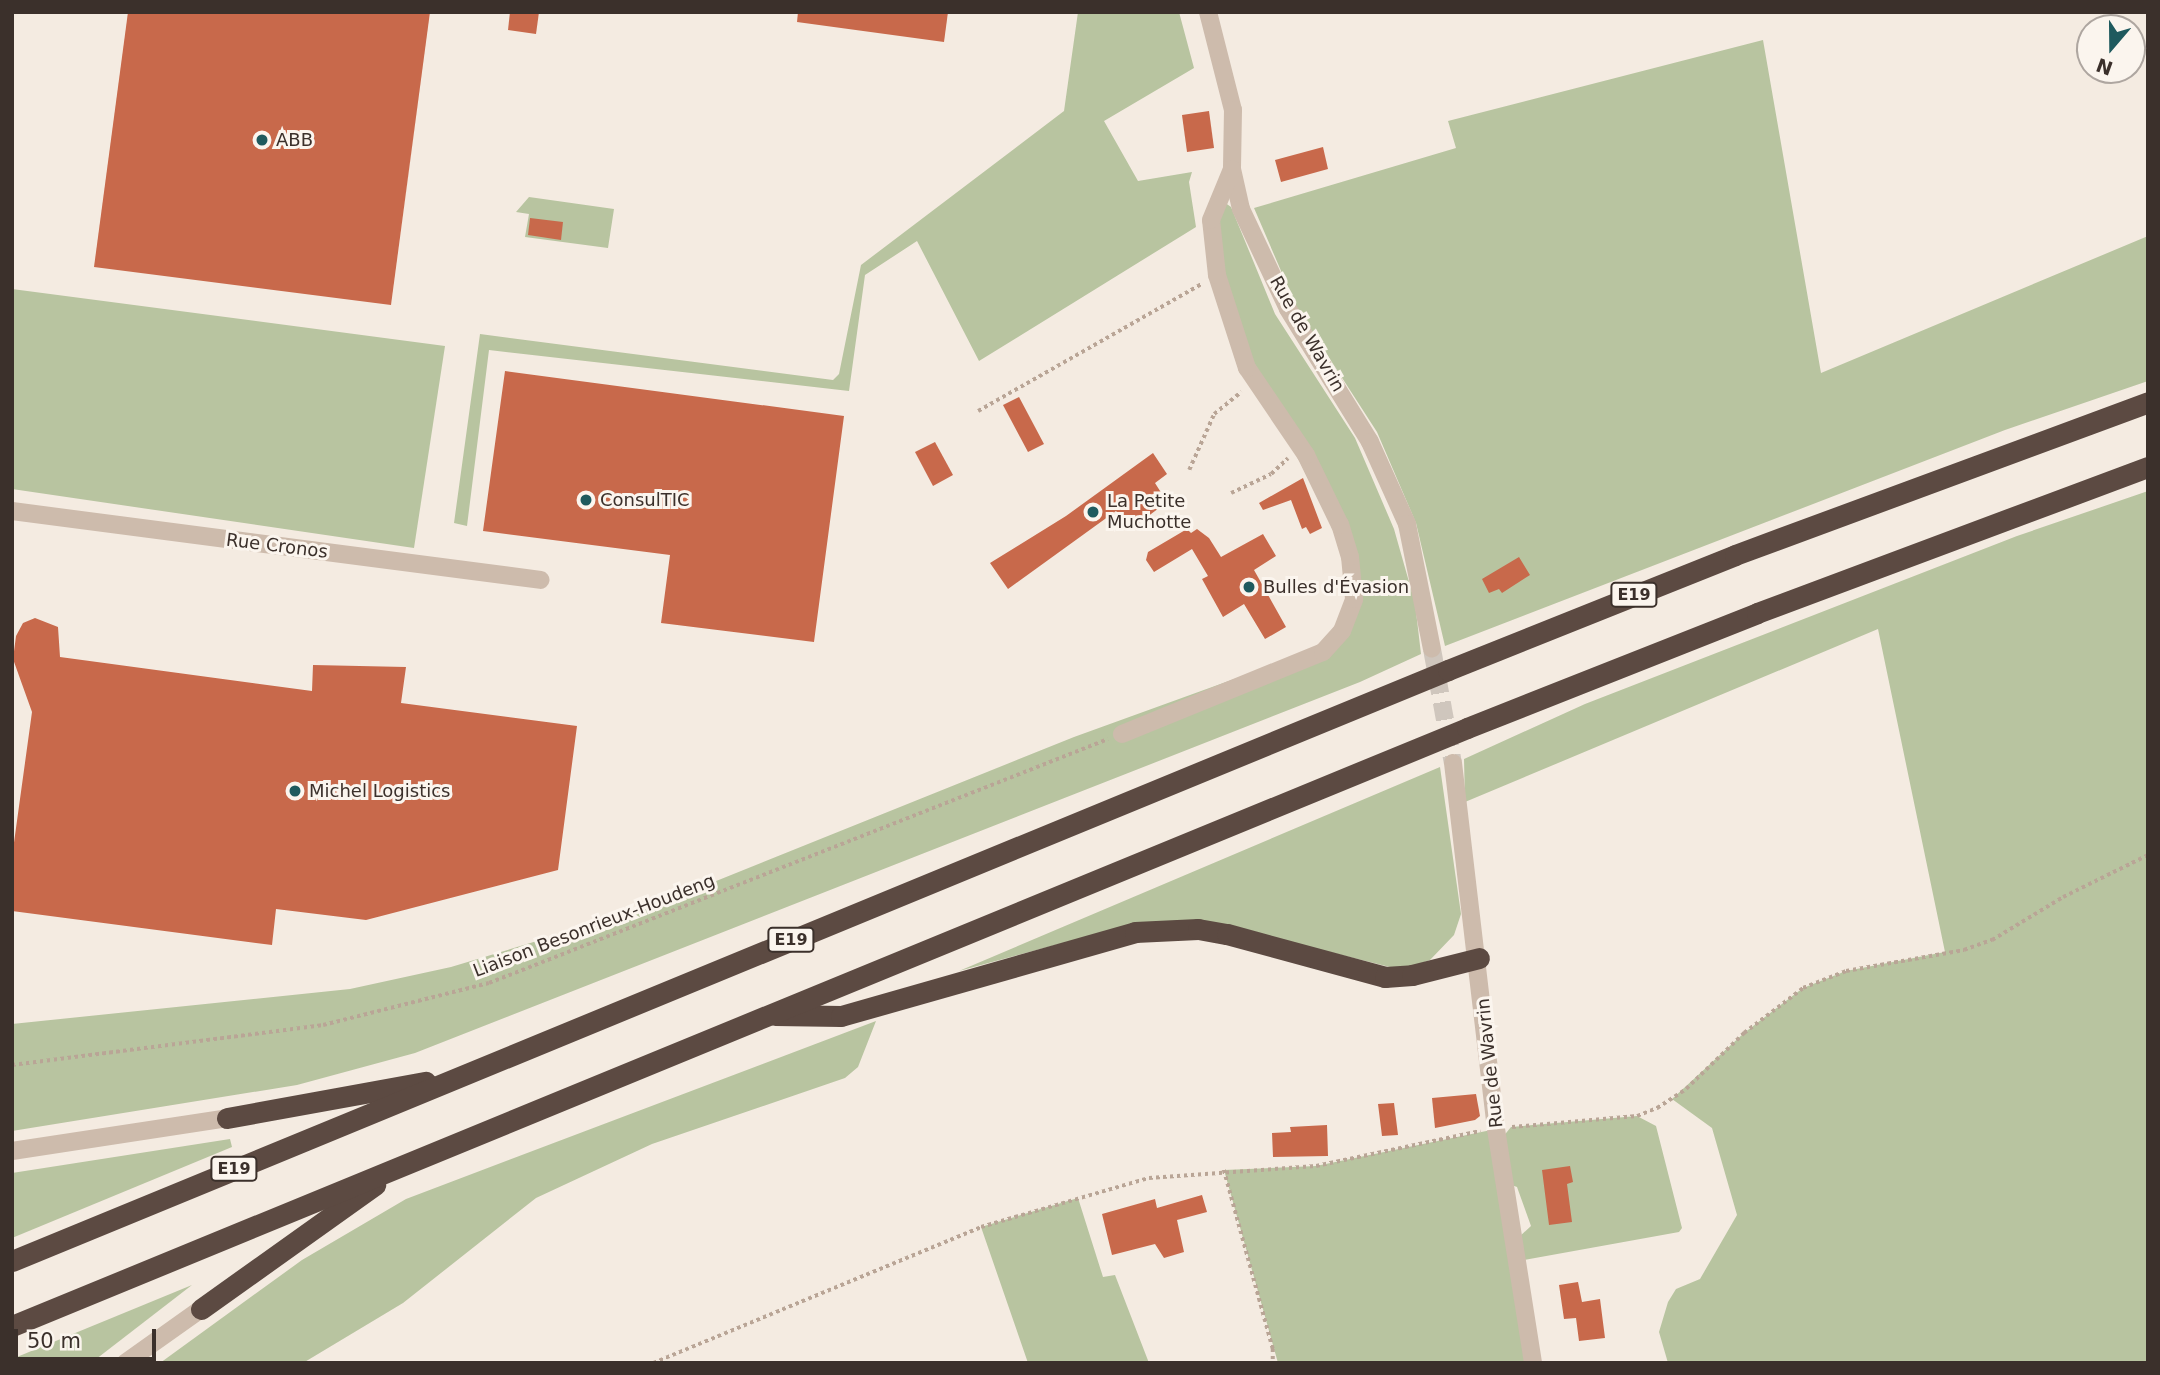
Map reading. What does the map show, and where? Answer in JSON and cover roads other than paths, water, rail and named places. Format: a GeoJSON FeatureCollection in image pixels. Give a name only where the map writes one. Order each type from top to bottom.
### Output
{"type":"FeatureCollection","features":[{"type":"Feature","properties":{"kind":"highway","name":"E19"},"geometry":{"type":"LineString","coordinates":[[12,1261],[1460,664],[1735,555],[2148,402]]}},
{"type":"Feature","properties":{"kind":"highway"},"geometry":{"type":"LineString","coordinates":[[12,1326],[766,1015],[1757,613],[2148,467]]}},
{"type":"Feature","properties":{"kind":"highway"},"geometry":{"type":"LineString","coordinates":[[766,1015],[841,1016],[1135,932],[1198,929],[1227,934],[1385,976],[1412,975],[1479,958]]}},
{"type":"Feature","properties":{"kind":"highway"},"geometry":{"type":"LineString","coordinates":[[227,1118],[456,1078]]}},
{"type":"Feature","properties":{"kind":"highway"},"geometry":{"type":"LineString","coordinates":[[201,1309],[293,1248],[399,1167]]}},
{"type":"Feature","properties":{"kind":"street","name":"Rue de Wavrin"},"geometry":{"type":"LineString","coordinates":[[1208,12],[1233,110],[1232,169],[1241,209],[1288,309],[1370,442],[1407,524],[1432,649]]}},
{"type":"Feature","properties":{"kind":"street"},"geometry":{"type":"LineString","coordinates":[[1122,734],[1323,652],[1342,631],[1354,599],[1350,557],[1324,488],[1292,434],[1255,382],[1217,275],[1211,220],[1232,169]]}},
{"type":"Feature","properties":{"kind":"street","name":"Rue Cronos"},"geometry":{"type":"LineString","coordinates":[[12,511],[541,580]]}},
{"type":"Feature","properties":{"kind":"street","name":"Rue de Wavrin"},"geometry":{"type":"LineString","coordinates":[[1453,763],[1479,958],[1496,1129],[1533,1363]]}},
{"type":"Feature","properties":{"kind":"street"},"geometry":{"type":"LineString","coordinates":[[12,1151],[227,1118]]}},
{"type":"Feature","properties":{"kind":"street"},"geometry":{"type":"LineString","coordinates":[[125,1363],[201,1309]]}},
{"type":"Feature","properties":{"kind":"tunnel"},"geometry":{"type":"LineString","coordinates":[[1432,649],[1453,763]]}},
{"type":"Feature","properties":{"kind":"place","name":"ABB"},"geometry":{"type":"Point","coordinates":[262,140]}},
{"type":"Feature","properties":{"kind":"place","name":"ConsulTIC"},"geometry":{"type":"Point","coordinates":[586,500]}},
{"type":"Feature","properties":{"kind":"place","name":"La Petite Muchotte"},"geometry":{"type":"Point","coordinates":[1093,512]}},
{"type":"Feature","properties":{"kind":"place","name":"Bulles d'Évasion"},"geometry":{"type":"Point","coordinates":[1249,587]}},
{"type":"Feature","properties":{"kind":"place","name":"Michel Logistics"},"geometry":{"type":"Point","coordinates":[295,791]}}]}
